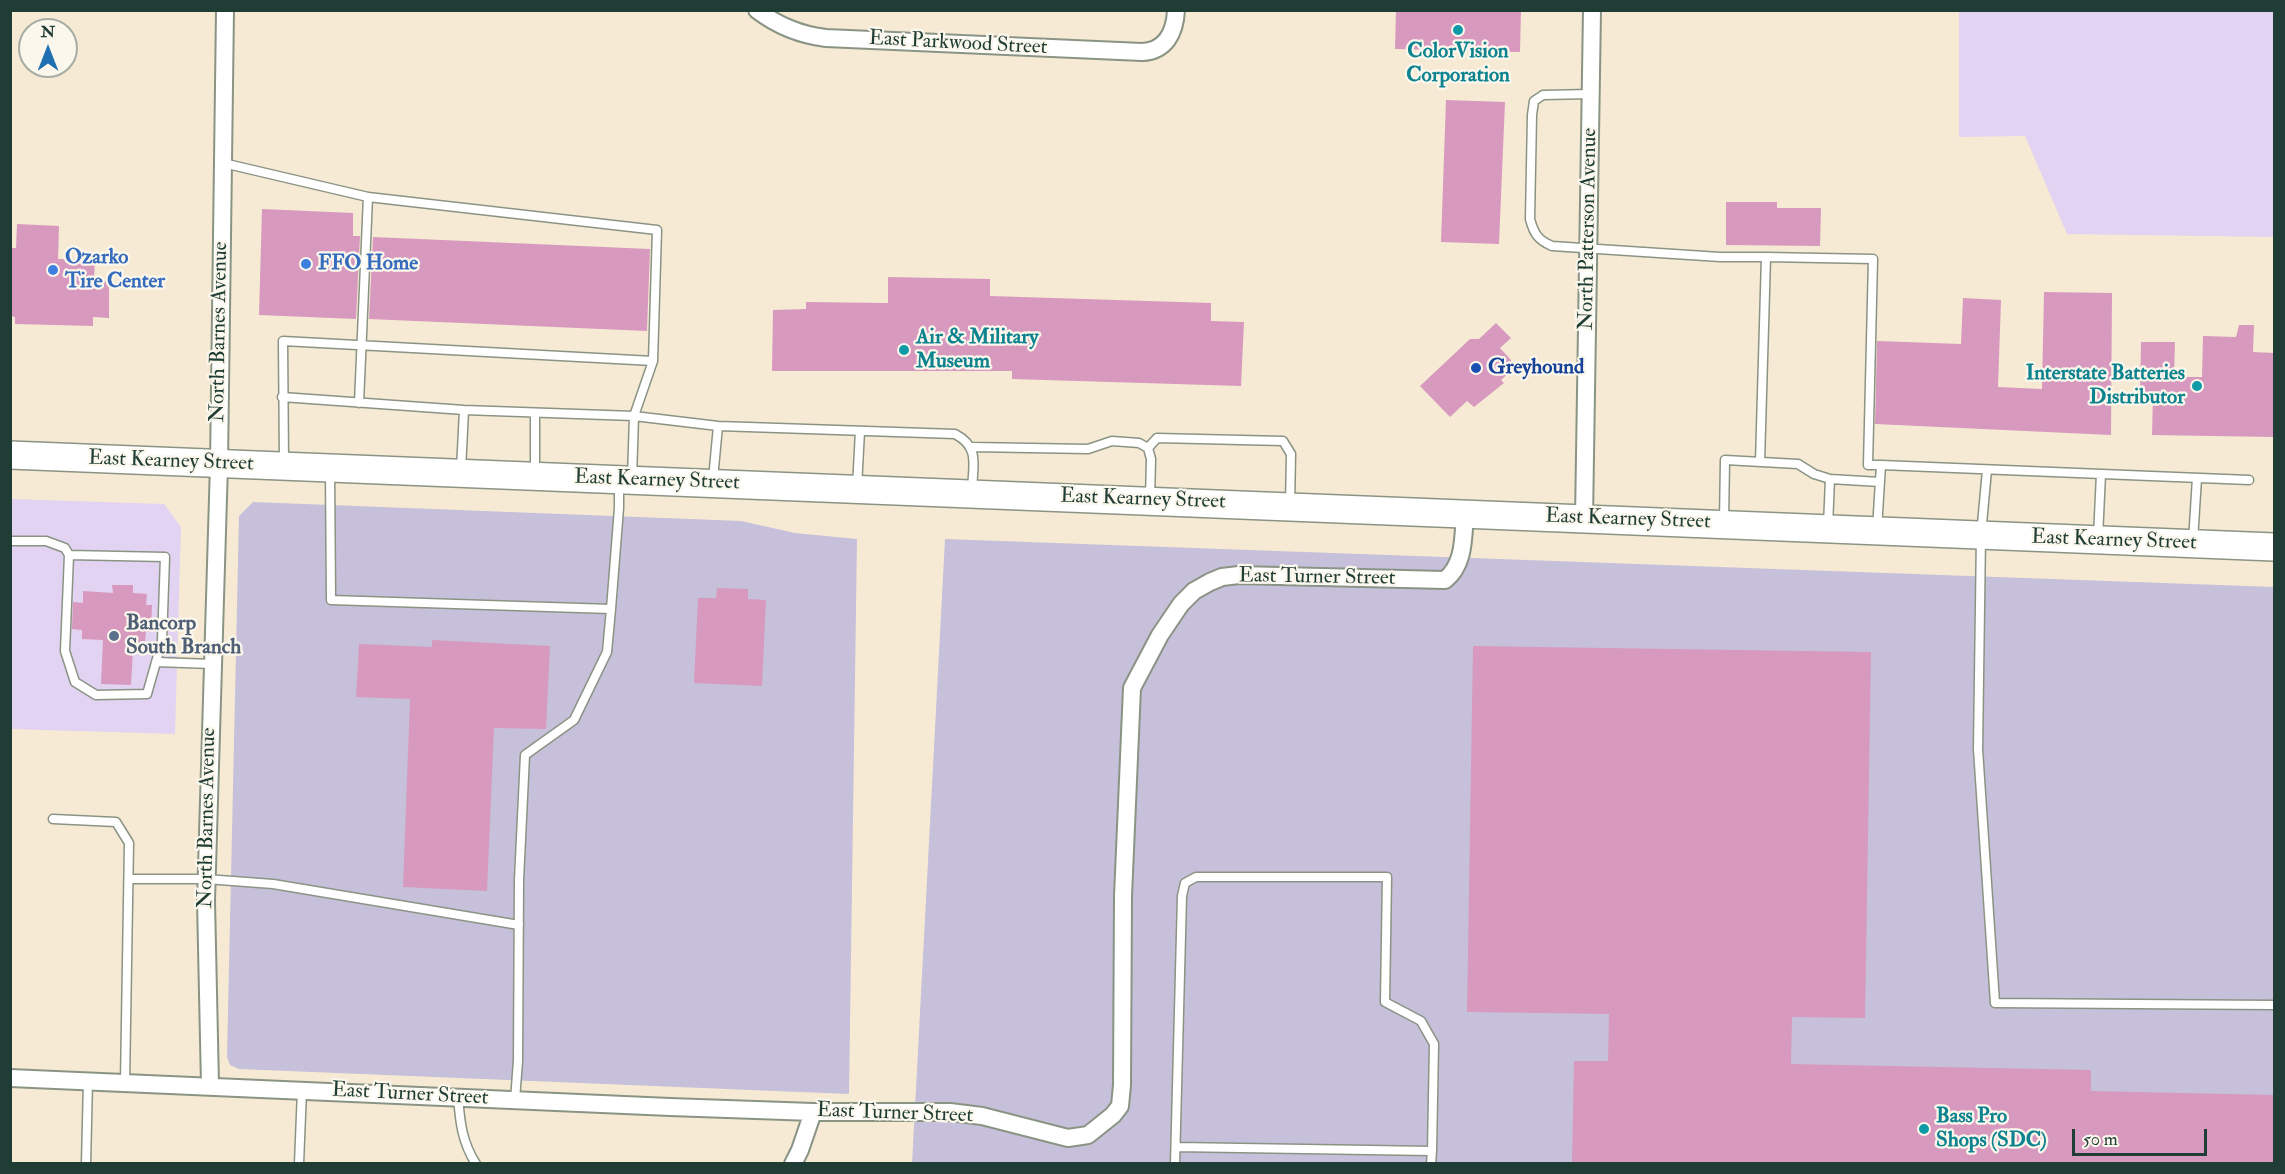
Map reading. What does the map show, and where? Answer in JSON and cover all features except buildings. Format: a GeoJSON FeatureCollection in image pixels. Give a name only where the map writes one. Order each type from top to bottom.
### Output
{"type":"FeatureCollection","features":[{"type":"Feature","properties":{"kind":"main road","name":"East Kearney Street"},"geometry":{"type":"LineString","coordinates":[[10,455],[2274,547]]}},
{"type":"Feature","properties":{"kind":"street","name":"North Barnes Avenue"},"geometry":{"type":"LineString","coordinates":[[210,1086],[206,879],[219,464],[225,10]]}},
{"type":"Feature","properties":{"kind":"street","name":"East Parkwood Street"},"geometry":{"type":"LineString","coordinates":[[757,10],[784,27],[826,38],[1142,52],[1153,50],[1164,44],[1173,30],[1176,10]]}},
{"type":"Feature","properties":{"kind":"street","name":"North Patterson Avenue"},"geometry":{"type":"LineString","coordinates":[[1584,519],[1592,10]]}},
{"type":"Feature","properties":{"kind":"street","name":"East Turner Street"},"geometry":{"type":"LineString","coordinates":[[10,1078],[813,1112],[950,1112],[982,1116],[1068,1138],[1088,1135],[1120,1106],[1123,896],[1132,688],[1160,635],[1180,603],[1194,591],[1222,577],[1239,575],[1444,580],[1453,573],[1460,561],[1465,513]]}},
{"type":"Feature","properties":{"kind":"street"},"geometry":{"type":"LineString","coordinates":[[793,1164],[813,1112]]}},
{"type":"Feature","properties":{"kind":"lane"},"geometry":{"type":"LineString","coordinates":[[1591,94],[1543,95],[1534,101],[1530,208],[1533,231],[1539,240],[1552,246],[1720,257],[1873,259],[1868,465],[2249,480]]}},
{"type":"Feature","properties":{"kind":"lane"},"geometry":{"type":"LineString","coordinates":[[222,163],[368,197],[657,230],[653,361],[634,416],[626,480],[619,508],[607,652],[574,720],[525,755],[519,925],[518,1061],[515,1100]]}},
{"type":"Feature","properties":{"kind":"lane"},"geometry":{"type":"LineString","coordinates":[[359,403],[368,197]]}},
{"type":"Feature","properties":{"kind":"lane"},"geometry":{"type":"LineString","coordinates":[[1760,462],[1766,257]]}},
{"type":"Feature","properties":{"kind":"lane"},"geometry":{"type":"LineString","coordinates":[[284,467],[283,341],[653,361]]}},
{"type":"Feature","properties":{"kind":"lane"},"geometry":{"type":"LineString","coordinates":[[282,397],[464,411],[634,416],[718,426],[955,434],[967,440],[972,447],[971,494]]}},
{"type":"Feature","properties":{"kind":"lane"},"geometry":{"type":"LineString","coordinates":[[460,473],[464,411]]}},
{"type":"Feature","properties":{"kind":"lane"},"geometry":{"type":"LineString","coordinates":[[535,413],[535,476]]}},
{"type":"Feature","properties":{"kind":"lane"},"geometry":{"type":"LineString","coordinates":[[713,483],[718,426]]}},
{"type":"Feature","properties":{"kind":"lane"},"geometry":{"type":"LineString","coordinates":[[857,489],[860,431]]}},
{"type":"Feature","properties":{"kind":"lane"},"geometry":{"type":"LineString","coordinates":[[1148,448],[1157,438],[1283,441],[1291,454],[1290,506]]}},
{"type":"Feature","properties":{"kind":"lane"},"geometry":{"type":"LineString","coordinates":[[972,447],[1088,449],[1112,441],[1139,443],[1148,448],[1152,459],[1150,500]]}},
{"type":"Feature","properties":{"kind":"lane"},"geometry":{"type":"LineString","coordinates":[[1724,524],[1725,459],[1798,464],[1814,474],[1830,479],[1880,482]]}},
{"type":"Feature","properties":{"kind":"lane"},"geometry":{"type":"LineString","coordinates":[[1877,531],[1881,465]]}},
{"type":"Feature","properties":{"kind":"lane"},"geometry":{"type":"LineString","coordinates":[[330,468],[331,600],[611,609]]}},
{"type":"Feature","properties":{"kind":"lane"},"geometry":{"type":"LineString","coordinates":[[1987,470],[1981,535],[1978,749],[1995,1003],[2274,1005]]}},
{"type":"Feature","properties":{"kind":"lane"},"geometry":{"type":"LineString","coordinates":[[2097,540],[2101,474]]}},
{"type":"Feature","properties":{"kind":"lane"},"geometry":{"type":"LineString","coordinates":[[2193,544],[2197,478]]}},
{"type":"Feature","properties":{"kind":"lane"},"geometry":{"type":"LineString","coordinates":[[1828,529],[1830,479]]}},
{"type":"Feature","properties":{"kind":"lane"},"geometry":{"type":"LineString","coordinates":[[10,541],[46,541],[65,548],[69,555],[65,651],[75,682],[96,695],[147,694],[162,641],[165,557],[69,555]]}},
{"type":"Feature","properties":{"kind":"lane"},"geometry":{"type":"LineString","coordinates":[[156,662],[212,664]]}},
{"type":"Feature","properties":{"kind":"lane"},"geometry":{"type":"LineString","coordinates":[[53,819],[116,822],[129,843],[124,1082]]}},
{"type":"Feature","properties":{"kind":"lane"},"geometry":{"type":"LineString","coordinates":[[1175,1164],[1182,896],[1185,884],[1196,877],[1387,877],[1385,1002],[1421,1022],[1434,1044],[1431,1164]]}},
{"type":"Feature","properties":{"kind":"lane"},"geometry":{"type":"LineString","coordinates":[[129,879],[206,879],[273,884],[519,925]]}},
{"type":"Feature","properties":{"kind":"lane"},"geometry":{"type":"LineString","coordinates":[[86,1164],[88,1080]]}},
{"type":"Feature","properties":{"kind":"lane"},"geometry":{"type":"LineString","coordinates":[[299,1164],[302,1090]]}},
{"type":"Feature","properties":{"kind":"lane"},"geometry":{"type":"LineString","coordinates":[[458,1097],[460,1130],[476,1164]]}},
{"type":"Feature","properties":{"kind":"lane"},"geometry":{"type":"LineString","coordinates":[[1176,1147],[1432,1151]]}},
{"type":"Feature","properties":{"kind":"shaded area"},"geometry":{"type":"Polygon","coordinates":[[[1959,11],[2274,11],[2274,237],[2067,234],[2025,136],[1959,137],[1959,11]]]}},
{"type":"Feature","properties":{"kind":"shaded area"},"geometry":{"type":"Polygon","coordinates":[[[11,499],[164,504],[181,527],[175,734],[11,729],[11,499]]]}},
{"type":"Feature","properties":{"kind":"shaded area"},"geometry":{"type":"Polygon","coordinates":[[[253,502],[741,521],[795,533],[857,539],[849,1094],[239,1069],[230,1065],[227,1057],[239,516],[253,502]]]}},
{"type":"Feature","properties":{"kind":"shaded area"},"geometry":{"type":"Polygon","coordinates":[[[945,539],[2274,587],[2274,1163],[912,1164],[945,539]]]}},
{"type":"Feature","properties":{"kind":"place","name":"ColorVision Corporation"},"geometry":{"type":"Point","coordinates":[1458,30]}},
{"type":"Feature","properties":{"kind":"place","name":"FFO Home"},"geometry":{"type":"Point","coordinates":[306,264]}},
{"type":"Feature","properties":{"kind":"place","name":"Ozarko Tire Center"},"geometry":{"type":"Point","coordinates":[53,270]}},
{"type":"Feature","properties":{"kind":"place","name":"Air & Military Museum"},"geometry":{"type":"Point","coordinates":[904,350]}},
{"type":"Feature","properties":{"kind":"place","name":"Greyhound"},"geometry":{"type":"Point","coordinates":[1476,368]}},
{"type":"Feature","properties":{"kind":"place","name":"Interstate Batteries Distributor"},"geometry":{"type":"Point","coordinates":[2197,386]}},
{"type":"Feature","properties":{"kind":"place","name":"Bancorp South Branch"},"geometry":{"type":"Point","coordinates":[114,636]}},
{"type":"Feature","properties":{"kind":"place","name":"Bass Pro Shops (SDC)"},"geometry":{"type":"Point","coordinates":[1924,1129]}}]}
